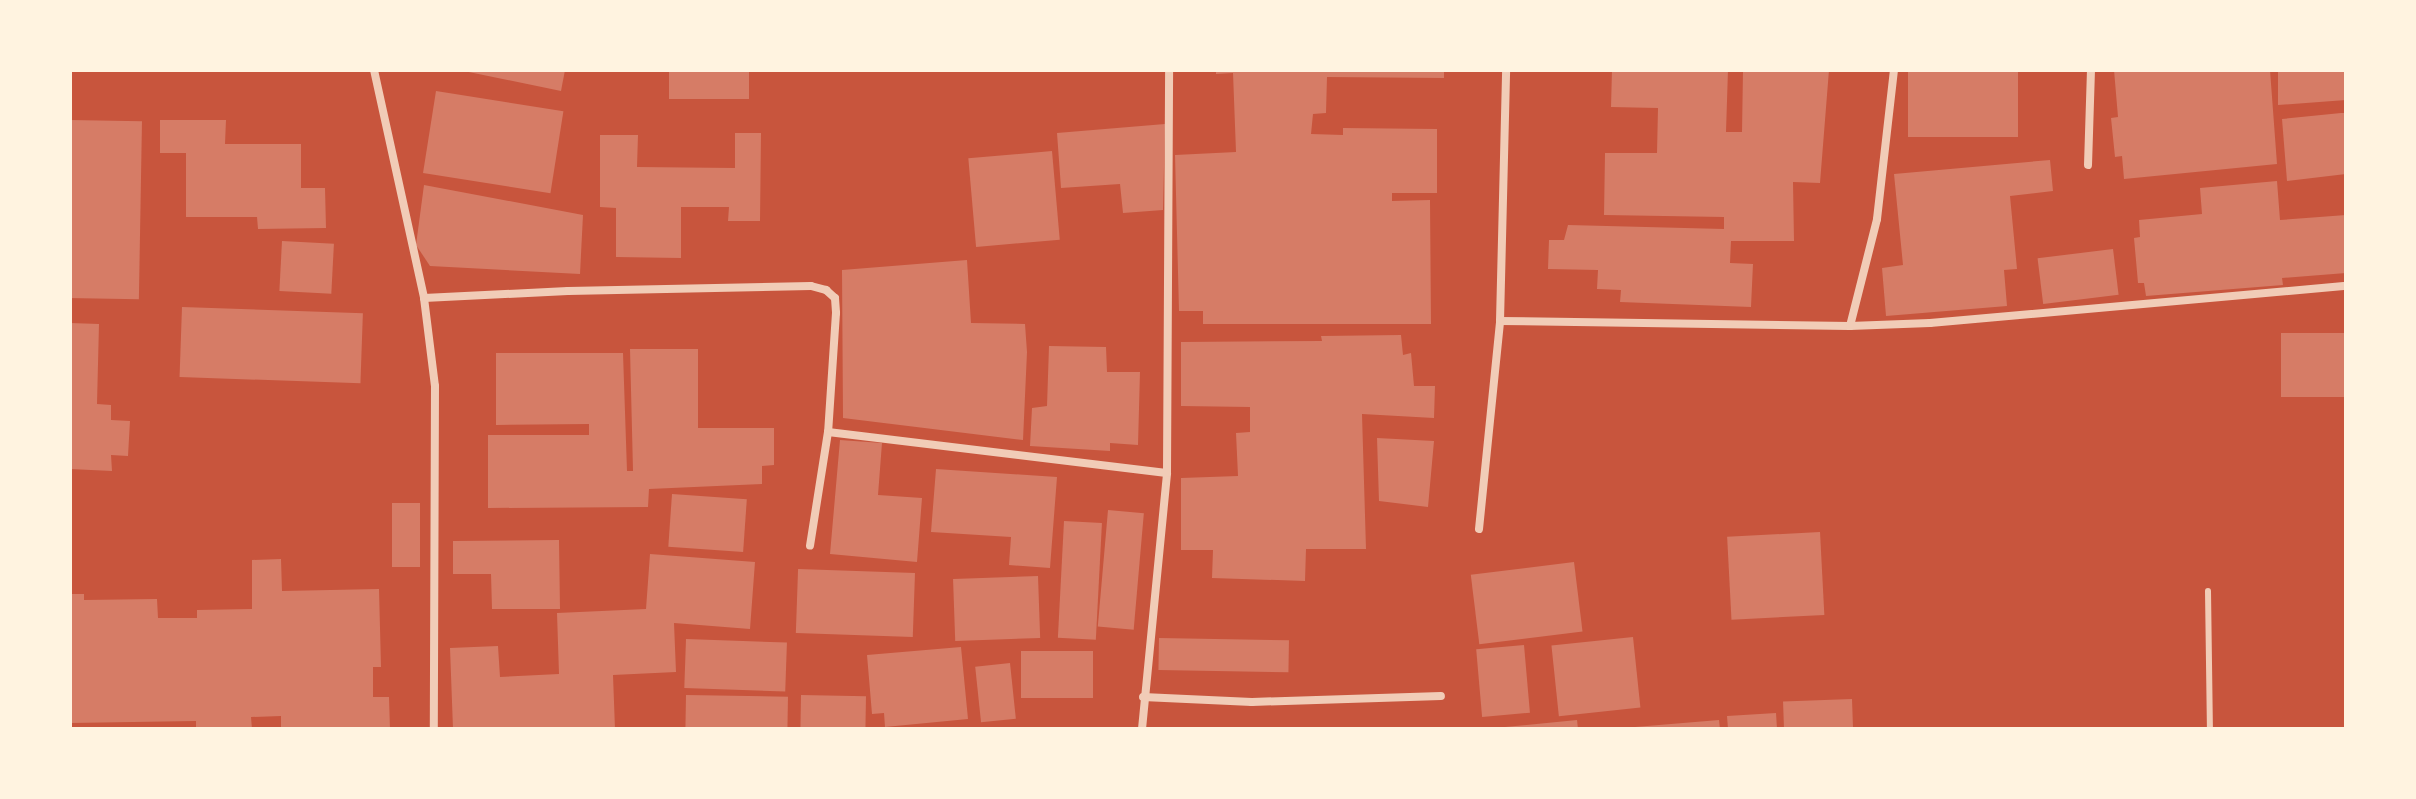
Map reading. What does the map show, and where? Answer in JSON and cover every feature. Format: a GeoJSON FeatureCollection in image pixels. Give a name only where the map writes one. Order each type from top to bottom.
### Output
{"type":"FeatureCollection","features":[{"type":"Feature","properties":{"kind":"street"},"geometry":{"type":"LineString","coordinates":[[374,70],[424,298],[435,386],[434,729]]}},
{"type":"Feature","properties":{"kind":"street"},"geometry":{"type":"LineString","coordinates":[[1142,729],[1167,473],[1169,70]]}},
{"type":"Feature","properties":{"kind":"street"},"geometry":{"type":"LineString","coordinates":[[1479,529],[1500,321],[1506,70]]}},
{"type":"Feature","properties":{"kind":"street"},"geometry":{"type":"LineString","coordinates":[[1850,326],[1877,219],[1894,70]]}},
{"type":"Feature","properties":{"kind":"street"},"geometry":{"type":"LineString","coordinates":[[2088,165],[2091,70]]}},
{"type":"Feature","properties":{"kind":"street"},"geometry":{"type":"LineString","coordinates":[[424,298],[568,291],[811,286],[826,290],[835,298],[836,313],[828,432],[810,546]]}},
{"type":"Feature","properties":{"kind":"street"},"geometry":{"type":"LineString","coordinates":[[1500,321],[1850,326],[1918,324],[2346,286]]}},
{"type":"Feature","properties":{"kind":"street"},"geometry":{"type":"LineString","coordinates":[[828,432],[1167,473]]}},
{"type":"Feature","properties":{"kind":"street"},"geometry":{"type":"LineString","coordinates":[[1143,697],[1265,702],[1441,696]]}},
{"type":"Feature","properties":{"kind":"lane"},"geometry":{"type":"LineString","coordinates":[[2208,591],[2210,729]]}},
{"type":"Feature","properties":{"kind":"building"},"geometry":{"type":"Polygon","coordinates":[[[459,70],[565,70],[561,91],[459,70]]]}},
{"type":"Feature","properties":{"kind":"building"},"geometry":{"type":"Polygon","coordinates":[[[669,70],[749,70],[749,99],[669,99],[669,70]]]}},
{"type":"Feature","properties":{"kind":"building"},"geometry":{"type":"Polygon","coordinates":[[[1216,70],[1444,70],[1444,78],[1327,77],[1326,113],[1313,114],[1311,134],[1343,135],[1343,128],[1437,129],[1437,193],[1392,193],[1392,201],[1430,200],[1431,324],[1203,324],[1203,311],[1179,311],[1175,155],[1236,152],[1233,73],[1216,74],[1216,70]]]}},
{"type":"Feature","properties":{"kind":"building"},"geometry":{"type":"Polygon","coordinates":[[[1612,70],[1728,70],[1726,132],[1742,132],[1743,70],[1829,70],[1820,183],[1793,182],[1794,241],[1731,241],[1730,263],[1753,264],[1751,307],[1620,302],[1621,290],[1597,289],[1598,270],[1548,269],[1549,240],[1564,240],[1568,225],[1724,229],[1724,217],[1604,215],[1605,153],[1657,153],[1658,108],[1611,107],[1612,70]]]}},
{"type":"Feature","properties":{"kind":"building"},"geometry":{"type":"Polygon","coordinates":[[[1908,70],[2018,70],[2018,137],[1908,137],[1908,70]]]}},
{"type":"Feature","properties":{"kind":"building"},"geometry":{"type":"Polygon","coordinates":[[[2114,70],[2270,70],[2277,164],[2124,179],[2122,156],[2115,157],[2111,118],[2118,117],[2114,70]]]}},
{"type":"Feature","properties":{"kind":"building"},"geometry":{"type":"Polygon","coordinates":[[[2278,70],[2346,70],[2346,100],[2278,105],[2278,70]]]}},
{"type":"Feature","properties":{"kind":"building"},"geometry":{"type":"Polygon","coordinates":[[[436,91],[563,111],[550,193],[423,173],[436,91]]]}},
{"type":"Feature","properties":{"kind":"building"},"geometry":{"type":"Polygon","coordinates":[[[2346,113],[2346,174],[2287,181],[2282,119],[2346,113]]]}},
{"type":"Feature","properties":{"kind":"building"},"geometry":{"type":"Polygon","coordinates":[[[70,120],[142,121],[139,299],[70,298],[70,120]]]}},
{"type":"Feature","properties":{"kind":"building"},"geometry":{"type":"Polygon","coordinates":[[[160,120],[226,120],[225,144],[301,144],[301,188],[325,188],[326,228],[258,229],[257,217],[186,217],[186,153],[160,153],[160,120]]]}},
{"type":"Feature","properties":{"kind":"building"},"geometry":{"type":"Polygon","coordinates":[[[1165,124],[1163,210],[1123,213],[1120,184],[1061,188],[1057,133],[1165,124]]]}},
{"type":"Feature","properties":{"kind":"building"},"geometry":{"type":"Polygon","coordinates":[[[735,133],[761,133],[760,221],[728,221],[729,207],[681,207],[681,258],[616,257],[616,208],[600,207],[600,135],[638,135],[637,167],[735,168],[735,133]]]}},
{"type":"Feature","properties":{"kind":"building"},"geometry":{"type":"Polygon","coordinates":[[[1052,151],[1060,240],[976,247],[968,158],[1052,151]]]}},
{"type":"Feature","properties":{"kind":"building"},"geometry":{"type":"Polygon","coordinates":[[[2050,160],[2053,191],[2010,196],[2017,269],[2004,270],[2007,306],[1886,316],[1882,268],[1903,265],[1894,174],[2050,160]]]}},
{"type":"Feature","properties":{"kind":"building"},"geometry":{"type":"Polygon","coordinates":[[[2277,181],[2280,220],[2346,215],[2346,273],[2282,278],[2283,285],[2146,296],[2144,283],[2138,283],[2134,238],[2140,237],[2139,220],[2202,214],[2200,188],[2277,181]]]}},
{"type":"Feature","properties":{"kind":"building"},"geometry":{"type":"Polygon","coordinates":[[[424,185],[583,215],[580,274],[430,266],[416,245],[424,185]]]}},
{"type":"Feature","properties":{"kind":"building"},"geometry":{"type":"Polygon","coordinates":[[[282,241],[334,244],[331,294],[279,291],[282,241]]]}},
{"type":"Feature","properties":{"kind":"building"},"geometry":{"type":"Polygon","coordinates":[[[2113,249],[2119,295],[2043,304],[2038,258],[2113,249]]]}},
{"type":"Feature","properties":{"kind":"building"},"geometry":{"type":"Polygon","coordinates":[[[967,260],[971,323],[1025,324],[1027,352],[1023,440],[843,418],[842,270],[967,260]]]}},
{"type":"Feature","properties":{"kind":"building"},"geometry":{"type":"Polygon","coordinates":[[[182,307],[363,313],[360,383],[180,377],[182,307]]]}},
{"type":"Feature","properties":{"kind":"building"},"geometry":{"type":"Polygon","coordinates":[[[70,323],[99,324],[97,404],[111,405],[111,420],[130,421],[128,456],[111,455],[112,471],[70,469],[70,323]]]}},
{"type":"Feature","properties":{"kind":"building"},"geometry":{"type":"Polygon","coordinates":[[[2281,333],[2346,333],[2346,397],[2281,397],[2281,333]]]}},
{"type":"Feature","properties":{"kind":"building"},"geometry":{"type":"Polygon","coordinates":[[[1401,335],[1403,355],[1411,353],[1414,386],[1435,386],[1434,418],[1362,414],[1366,549],[1306,549],[1305,581],[1212,578],[1213,550],[1181,550],[1181,478],[1238,476],[1236,433],[1250,432],[1250,407],[1181,406],[1181,342],[1322,341],[1321,336],[1401,335]]]}},
{"type":"Feature","properties":{"kind":"building"},"geometry":{"type":"Polygon","coordinates":[[[1049,346],[1106,347],[1107,372],[1140,372],[1138,445],[1110,443],[1110,451],[1030,446],[1032,408],[1047,406],[1049,346]]]}},
{"type":"Feature","properties":{"kind":"building"},"geometry":{"type":"Polygon","coordinates":[[[630,349],[698,349],[698,428],[774,428],[774,465],[762,466],[762,484],[649,489],[648,507],[488,508],[488,435],[589,435],[589,424],[496,425],[496,353],[623,353],[627,471],[633,471],[630,349]]]}},
{"type":"Feature","properties":{"kind":"building"},"geometry":{"type":"Polygon","coordinates":[[[1377,438],[1434,441],[1428,507],[1379,501],[1377,438]]]}},
{"type":"Feature","properties":{"kind":"building"},"geometry":{"type":"Polygon","coordinates":[[[840,440],[882,443],[878,495],[922,498],[917,562],[830,554],[840,440]]]}},
{"type":"Feature","properties":{"kind":"building"},"geometry":{"type":"Polygon","coordinates":[[[936,469],[1057,477],[1050,568],[1009,565],[1011,537],[931,532],[936,469]]]}},
{"type":"Feature","properties":{"kind":"building"},"geometry":{"type":"Polygon","coordinates":[[[672,494],[747,499],[743,552],[668,547],[672,494]]]}},
{"type":"Feature","properties":{"kind":"building"},"geometry":{"type":"Polygon","coordinates":[[[392,503],[420,503],[420,567],[392,567],[392,503]]]}},
{"type":"Feature","properties":{"kind":"building"},"geometry":{"type":"Polygon","coordinates":[[[1108,510],[1144,513],[1134,630],[1098,627],[1108,510]]]}},
{"type":"Feature","properties":{"kind":"building"},"geometry":{"type":"Polygon","coordinates":[[[1064,521],[1102,523],[1096,640],[1058,638],[1064,521]]]}},
{"type":"Feature","properties":{"kind":"building"},"geometry":{"type":"Polygon","coordinates":[[[1820,532],[1824,615],[1731,620],[1727,537],[1820,532]]]}},
{"type":"Feature","properties":{"kind":"building"},"geometry":{"type":"Polygon","coordinates":[[[559,540],[560,609],[492,609],[491,574],[453,574],[453,541],[559,540]]]}},
{"type":"Feature","properties":{"kind":"building"},"geometry":{"type":"Polygon","coordinates":[[[650,554],[755,562],[750,629],[674,623],[676,672],[613,675],[615,729],[453,729],[450,648],[498,646],[500,677],[559,674],[557,613],[646,609],[650,554]]]}},
{"type":"Feature","properties":{"kind":"building"},"geometry":{"type":"Polygon","coordinates":[[[281,559],[282,591],[379,589],[381,667],[373,667],[373,697],[389,697],[390,729],[281,729],[281,716],[251,717],[252,729],[196,729],[196,721],[70,723],[70,594],[84,594],[84,600],[157,599],[158,618],[197,618],[197,610],[252,609],[252,560],[281,559]]]}},
{"type":"Feature","properties":{"kind":"building"},"geometry":{"type":"Polygon","coordinates":[[[1574,562],[1583,631],[1479,644],[1471,575],[1574,562]]]}},
{"type":"Feature","properties":{"kind":"building"},"geometry":{"type":"Polygon","coordinates":[[[798,569],[915,573],[913,637],[796,633],[798,569]]]}},
{"type":"Feature","properties":{"kind":"building"},"geometry":{"type":"Polygon","coordinates":[[[1038,576],[1040,638],[955,641],[953,579],[1038,576]]]}},
{"type":"Feature","properties":{"kind":"building"},"geometry":{"type":"Polygon","coordinates":[[[1633,637],[1640,708],[1559,716],[1551,646],[1633,637]]]}},
{"type":"Feature","properties":{"kind":"building"},"geometry":{"type":"Polygon","coordinates":[[[1159,638],[1289,640],[1288,672],[1158,670],[1159,638]]]}},
{"type":"Feature","properties":{"kind":"building"},"geometry":{"type":"Polygon","coordinates":[[[686,639],[787,643],[785,691],[684,688],[686,639]]]}},
{"type":"Feature","properties":{"kind":"building"},"geometry":{"type":"Polygon","coordinates":[[[1524,645],[1530,713],[1482,717],[1476,649],[1524,645]]]}},
{"type":"Feature","properties":{"kind":"building"},"geometry":{"type":"Polygon","coordinates":[[[961,647],[968,719],[885,727],[884,713],[872,714],[867,655],[961,647]]]}},
{"type":"Feature","properties":{"kind":"building"},"geometry":{"type":"Polygon","coordinates":[[[1021,651],[1093,651],[1093,698],[1021,698],[1021,651]]]}},
{"type":"Feature","properties":{"kind":"building"},"geometry":{"type":"Polygon","coordinates":[[[1010,663],[1016,719],[981,722],[975,667],[1010,663]]]}},
{"type":"Feature","properties":{"kind":"building"},"geometry":{"type":"Polygon","coordinates":[[[686,695],[788,697],[787,729],[685,729],[686,695]]]}},
{"type":"Feature","properties":{"kind":"building"},"geometry":{"type":"Polygon","coordinates":[[[801,695],[866,696],[865,729],[800,729],[801,695]]]}},
{"type":"Feature","properties":{"kind":"building"},"geometry":{"type":"Polygon","coordinates":[[[1852,699],[1853,729],[1784,729],[1783,701],[1852,699]]]}},
{"type":"Feature","properties":{"kind":"building"},"geometry":{"type":"Polygon","coordinates":[[[1776,713],[1777,729],[1728,729],[1727,716],[1776,713]]]}},
{"type":"Feature","properties":{"kind":"building"},"geometry":{"type":"Polygon","coordinates":[[[1577,720],[1578,729],[1505,729],[1505,727],[1577,720]]]}},
{"type":"Feature","properties":{"kind":"building"},"geometry":{"type":"Polygon","coordinates":[[[1719,720],[1720,729],[1635,729],[1635,727],[1719,720]]]}}]}
